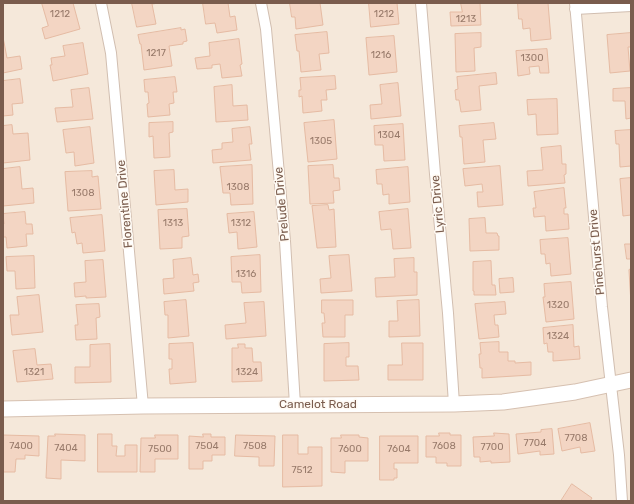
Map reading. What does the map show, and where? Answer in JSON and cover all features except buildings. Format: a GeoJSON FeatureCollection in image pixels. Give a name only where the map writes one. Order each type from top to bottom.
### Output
{"type":"FeatureCollection","features":[{"type":"Feature","properties":{"kind":"street","name":"Florentine Drive"},"geometry":{"type":"LineString","coordinates":[[101,3],[111,53],[143,406]]}},
{"type":"Feature","properties":{"kind":"street","name":"Prelude Drive"},"geometry":{"type":"LineString","coordinates":[[261,3],[266,29],[285,241],[295,405]]}},
{"type":"Feature","properties":{"kind":"street","name":"Lyric Drive"},"geometry":{"type":"LineString","coordinates":[[421,3],[448,313],[454,404]]}},
{"type":"Feature","properties":{"kind":"street"},"geometry":{"type":"LineString","coordinates":[[575,6],[631,6]]}},
{"type":"Feature","properties":{"kind":"street","name":"Pinehurst Drive"},"geometry":{"type":"LineString","coordinates":[[575,6],[602,307],[619,455],[622,501]]}},
{"type":"Feature","properties":{"kind":"street","name":"Camelot Road"},"geometry":{"type":"LineString","coordinates":[[3,409],[143,406],[454,404],[502,402],[575,392],[631,380]]}},
{"type":"Feature","properties":{"kind":"shaded area"},"geometry":{"type":"Polygon","coordinates":[[[3,3],[631,3],[631,501],[3,501],[3,3]]]}}]}
